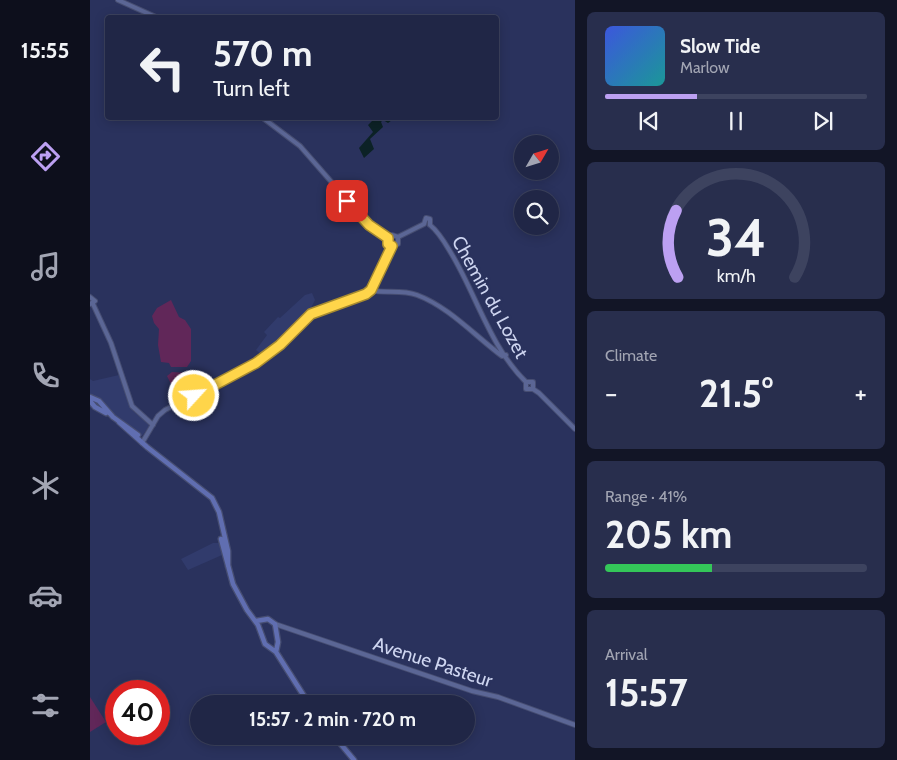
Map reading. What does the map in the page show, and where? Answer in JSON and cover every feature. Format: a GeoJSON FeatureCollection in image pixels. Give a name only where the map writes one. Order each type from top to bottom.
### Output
{"type":"FeatureCollection","features":[{"type":"Feature","properties":{"kind":"main road"},"geometry":{"type":"LineString","coordinates":[[90,397],[93,402],[212,498],[218,509],[228,551],[228,566],[237,594],[260,627],[266,644],[276,652],[303,695]]}},
{"type":"Feature","properties":{"kind":"main road"},"geometry":{"type":"LineString","coordinates":[[256,621],[268,619],[275,624],[276,652]]}},
{"type":"Feature","properties":{"kind":"main road"},"geometry":{"type":"LineString","coordinates":[[260,627],[262,621]]}},
{"type":"Feature","properties":{"kind":"main road"},"geometry":{"type":"LineString","coordinates":[[270,648],[277,645]]}},
{"type":"Feature","properties":{"kind":"main road"},"geometry":{"type":"LineString","coordinates":[[342,745],[354,760]]}},
{"type":"Feature","properties":{"kind":"street"},"geometry":{"type":"LineString","coordinates":[[118,0],[152,15]]}},
{"type":"Feature","properties":{"kind":"street"},"geometry":{"type":"LineString","coordinates":[[266,120],[300,146],[369,225],[388,238]]}},
{"type":"Feature","properties":{"kind":"street"},"geometry":{"type":"LineString","coordinates":[[388,238],[393,235],[398,237],[424,224],[428,226],[431,221],[428,218],[424,220],[424,224]]}},
{"type":"Feature","properties":{"kind":"street","name":"Chemin du Lozet"},"geometry":{"type":"LineString","coordinates":[[430,225],[439,234],[468,282],[486,323],[506,355],[526,382],[533,382],[533,389],[574,429]]}},
{"type":"Feature","properties":{"kind":"street"},"geometry":{"type":"LineString","coordinates":[[143,441],[165,410],[256,363],[280,345],[311,314],[366,294],[371,290],[392,246],[398,244],[398,237]]}},
{"type":"Feature","properties":{"kind":"street"},"geometry":{"type":"LineString","coordinates":[[388,238],[388,244],[392,246]]}},
{"type":"Feature","properties":{"kind":"street"},"geometry":{"type":"LineString","coordinates":[[371,290],[409,292],[427,300],[444,310],[502,356],[506,355]]}},
{"type":"Feature","properties":{"kind":"street"},"geometry":{"type":"LineString","coordinates":[[90,297],[94,299],[91,304],[111,343],[132,406],[153,425]]}},
{"type":"Feature","properties":{"kind":"street"},"geometry":{"type":"LineString","coordinates":[[492,348],[501,347]]}},
{"type":"Feature","properties":{"kind":"street","name":"Avenue Pasteur"},"geometry":{"type":"LineString","coordinates":[[275,624],[472,691],[498,697],[574,725]]}},
{"type":"Feature","properties":{"kind":"street"},"geometry":{"type":"LineString","coordinates":[[276,632],[282,626]]}},
{"type":"Feature","properties":{"kind":"shaded area"},"geometry":{"type":"Polygon","coordinates":[[[373,120],[383,120],[381,122],[383,127],[370,139],[374,149],[364,158],[359,148],[373,132],[368,125],[373,120]]]}},
{"type":"Feature","properties":{"kind":"shaded area"},"geometry":{"type":"Polygon","coordinates":[[[312,293],[315,300],[311,308],[262,355],[256,350],[267,335],[264,332],[278,317],[280,318],[305,295],[312,293]]]}},
{"type":"Feature","properties":{"kind":"shaded area"},"geometry":{"type":"Polygon","coordinates":[[[171,300],[179,317],[185,320],[191,329],[191,361],[187,367],[171,367],[169,363],[161,362],[158,345],[159,329],[154,323],[152,316],[157,308],[171,300]]]}},
{"type":"Feature","properties":{"kind":"shaded area"},"geometry":{"type":"Polygon","coordinates":[[[172,372],[209,375],[205,385],[179,400],[167,376],[172,372]]]}},
{"type":"Feature","properties":{"kind":"shaded area"},"geometry":{"type":"Polygon","coordinates":[[[119,375],[133,411],[150,425],[142,436],[90,395],[90,379],[93,381],[119,375]]]}},
{"type":"Feature","properties":{"kind":"shaded area"},"geometry":{"type":"Polygon","coordinates":[[[213,543],[219,543],[222,555],[188,570],[181,559],[213,543]]]}},
{"type":"Feature","properties":{"kind":"shaded area"},"geometry":{"type":"Polygon","coordinates":[[[90,697],[105,723],[90,732],[90,697]]]}},
{"type":"Feature","properties":{"kind":"route"},"geometry":{"type":"LineString","coordinates":[[194,396],[256,363],[280,345],[311,314],[366,294],[371,290],[391,252],[392,246],[388,244],[388,238],[369,225],[347,201]]}}]}
